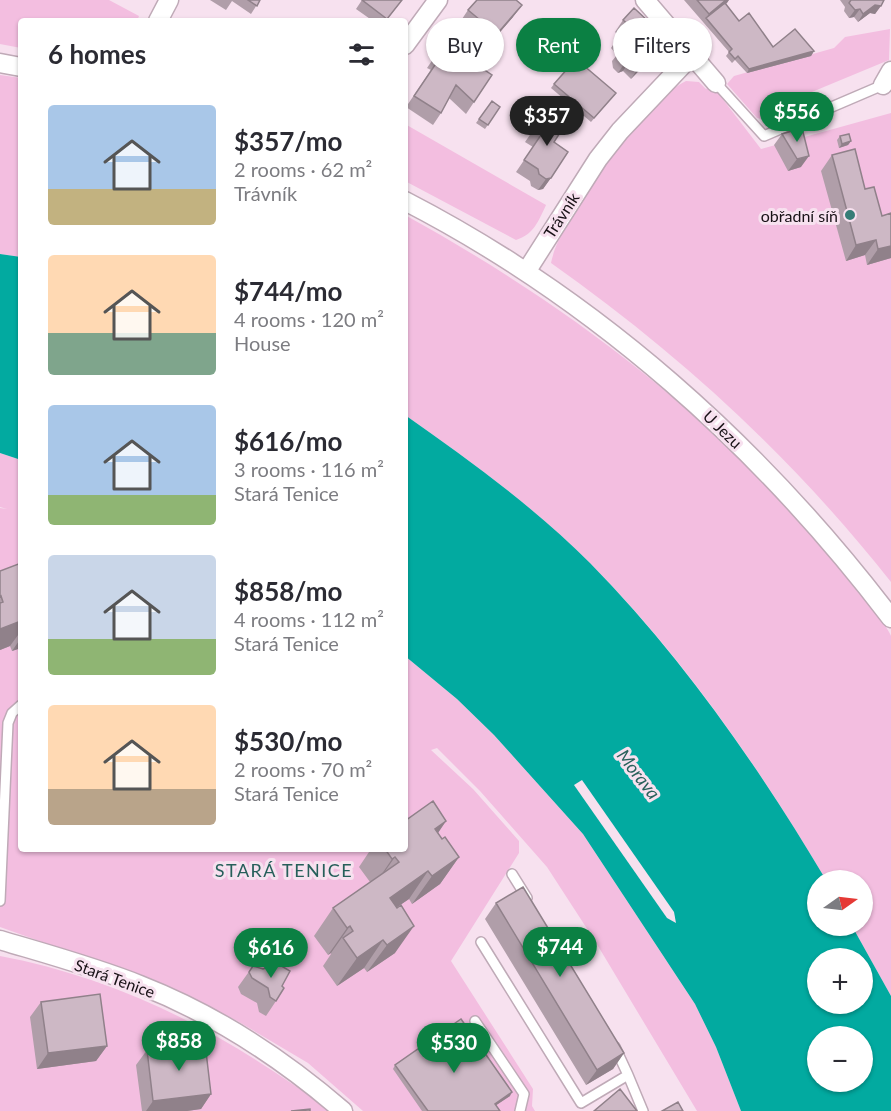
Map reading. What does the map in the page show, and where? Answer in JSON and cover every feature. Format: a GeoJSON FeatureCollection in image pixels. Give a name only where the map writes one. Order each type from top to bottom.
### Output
{"type":"FeatureCollection","features":[{"type":"Feature","properties":{"kind":"street"},"geometry":{"type":"LineString","coordinates":[[160,18],[169,0]]}},
{"type":"Feature","properties":{"kind":"street"},"geometry":{"type":"LineString","coordinates":[[408,41],[438,0]]}},
{"type":"Feature","properties":{"kind":"street"},"geometry":{"type":"LineString","coordinates":[[645,0],[660,18]]}},
{"type":"Feature","properties":{"kind":"street"},"geometry":{"type":"LineString","coordinates":[[0,63],[18,66]]}},
{"type":"Feature","properties":{"kind":"street","name":"Trávník"},"geometry":{"type":"LineString","coordinates":[[526,272],[598,159],[620,131],[676,72]]}},
{"type":"Feature","properties":{"kind":"street"},"geometry":{"type":"LineString","coordinates":[[707,72],[716,83]]}},
{"type":"Feature","properties":{"kind":"street"},"geometry":{"type":"LineString","coordinates":[[408,203],[526,272]]}},
{"type":"Feature","properties":{"kind":"street","name":"U Jezu"},"geometry":{"type":"LineString","coordinates":[[526,272],[624,343],[724,429],[826,536],[891,618]]}},
{"type":"Feature","properties":{"kind":"street","name":"Stará Tenice"},"geometry":{"type":"LineString","coordinates":[[0,940],[99,971],[178,1002],[257,1046],[316,1088],[343,1111]]}},
{"type":"Feature","properties":{"kind":"lane"},"geometry":{"type":"LineString","coordinates":[[716,83],[764,136],[887,78]]}},
{"type":"Feature","properties":{"kind":"lane"},"geometry":{"type":"LineString","coordinates":[[0,901],[8,723],[12,713],[18,708]]}},
{"type":"Feature","properties":{"kind":"lane"},"geometry":{"type":"LineString","coordinates":[[512,874],[531,904]]}},
{"type":"Feature","properties":{"kind":"lane"},"geometry":{"type":"LineString","coordinates":[[481,942],[581,1103],[628,1075]]}},
{"type":"Feature","properties":{"kind":"lane"},"geometry":{"type":"LineString","coordinates":[[475,1021],[524,1094],[520,1111]]}},
{"type":"Feature","properties":{"kind":"lane"},"geometry":{"type":"LineString","coordinates":[[608,1033],[643,1111]]}},
{"type":"Feature","properties":{"kind":"shaded area"},"geometry":{"type":"Polygon","coordinates":[[[0,0],[109,0],[139,16],[138,18],[18,18],[18,47],[0,44],[0,0]]]}},
{"type":"Feature","properties":{"kind":"shaded area"},"geometry":{"type":"Polygon","coordinates":[[[890,29],[889,60],[807,94],[779,116],[767,121],[757,118],[727,84],[734,76],[834,48],[845,37],[890,29]]]}},
{"type":"Feature","properties":{"kind":"shaded area"},"geometry":{"type":"Polygon","coordinates":[[[0,75],[18,78],[18,257],[0,254],[0,75]]]}},
{"type":"Feature","properties":{"kind":"shaded area"},"geometry":{"type":"Polygon","coordinates":[[[686,81],[699,82],[706,89],[712,85],[761,149],[891,113],[891,582],[815,493],[733,410],[645,334],[551,263],[557,244],[570,219],[606,163],[649,111],[686,81]]]}},
{"type":"Feature","properties":{"kind":"shaded area"},"geometry":{"type":"Polygon","coordinates":[[[408,126],[546,205],[535,227],[516,240],[408,183],[408,126]]]}},
{"type":"Feature","properties":{"kind":"shaded area"},"geometry":{"type":"Polygon","coordinates":[[[408,217],[528,289],[588,331],[700,422],[753,471],[802,524],[888,631],[891,636],[891,996],[873,964],[873,948],[864,948],[858,936],[873,936],[873,870],[820,870],[774,796],[718,714],[688,675],[624,599],[590,563],[524,503],[408,417],[408,217]]]}},
{"type":"Feature","properties":{"kind":"shaded area"},"geometry":{"type":"Polygon","coordinates":[[[0,453],[18,459],[18,852],[408,852],[408,658],[457,699],[494,735],[583,834],[695,1004],[716,1047],[741,1111],[697,1111],[595,941],[547,867],[480,791],[437,748],[431,750],[473,789],[519,841],[519,853],[451,961],[533,1089],[532,1106],[535,1111],[363,1111],[308,1063],[239,1022],[174,989],[0,927],[0,508],[7,509],[0,507],[0,453]]]}},
{"type":"Feature","properties":{"kind":"shaded area"},"geometry":{"type":"Polygon","coordinates":[[[0,956],[72,974],[176,1015],[242,1051],[328,1111],[0,1111],[0,956]]]}},
{"type":"Feature","properties":{"kind":"water"},"geometry":{"type":"Polygon","coordinates":[[[0,254],[18,257],[18,459],[0,453],[0,254]]]}},
{"type":"Feature","properties":{"kind":"water","name":"Morava"},"geometry":{"type":"Polygon","coordinates":[[[408,417],[524,503],[569,542],[657,637],[688,675],[746,755],[820,870],[807,870],[807,936],[858,936],[864,948],[807,948],[807,1014],[873,1014],[873,964],[891,996],[891,1111],[741,1111],[716,1047],[695,1004],[583,834],[494,735],[457,699],[408,658],[408,417]]]}},
{"type":"Feature","properties":{"kind":"pier"},"geometry":{"type":"Polygon","coordinates":[[[582,780],[674,912],[676,923],[667,918],[574,785],[582,780]]]}},
{"type":"Feature","properties":{"kind":"building"},"geometry":{"type":"Polygon","coordinates":[[[248,0],[260,0],[257,6],[248,0]]]}},
{"type":"Feature","properties":{"kind":"building"},"geometry":{"type":"Polygon","coordinates":[[[362,0],[402,0],[386,18],[362,0]]]}},
{"type":"Feature","properties":{"kind":"building"},"geometry":{"type":"Polygon","coordinates":[[[477,0],[516,0],[522,5],[504,26],[504,18],[478,18],[468,10],[477,0]]]}},
{"type":"Feature","properties":{"kind":"building"},"geometry":{"type":"Polygon","coordinates":[[[697,0],[726,0],[709,14],[697,0]]]}},
{"type":"Feature","properties":{"kind":"building"},"geometry":{"type":"Polygon","coordinates":[[[851,0],[884,0],[881,6],[875,5],[863,14],[860,9],[855,10],[849,3],[851,0]]]}},
{"type":"Feature","properties":{"kind":"building"},"geometry":{"type":"Polygon","coordinates":[[[725,3],[739,21],[749,13],[773,47],[795,29],[814,51],[749,69],[738,56],[735,59],[729,52],[732,49],[712,25],[712,18],[706,18],[725,3]]]}},
{"type":"Feature","properties":{"kind":"building"},"geometry":{"type":"Polygon","coordinates":[[[634,8],[645,18],[625,18],[634,8]]]}},
{"type":"Feature","properties":{"kind":"building"},"geometry":{"type":"Polygon","coordinates":[[[430,72],[488,72],[492,75],[474,102],[456,85],[441,113],[414,96],[430,72]]]}},
{"type":"Feature","properties":{"kind":"building"},"geometry":{"type":"Polygon","coordinates":[[[565,72],[591,72],[616,93],[594,118],[554,84],[565,72]]]}},
{"type":"Feature","properties":{"kind":"building"},"geometry":{"type":"Polygon","coordinates":[[[492,101],[500,107],[488,125],[479,119],[492,101]]]}},
{"type":"Feature","properties":{"kind":"building"},"geometry":{"type":"Polygon","coordinates":[[[546,112],[565,125],[554,142],[568,152],[551,178],[546,179],[539,174],[538,169],[524,160],[541,135],[533,130],[546,112]]]}},
{"type":"Feature","properties":{"kind":"building"},"geometry":{"type":"Polygon","coordinates":[[[802,128],[809,156],[797,159],[782,134],[802,128]]]}},
{"type":"Feature","properties":{"kind":"building"},"geometry":{"type":"Polygon","coordinates":[[[849,134],[851,141],[842,144],[840,136],[849,134]]]}},
{"type":"Feature","properties":{"kind":"building"},"geometry":{"type":"Polygon","coordinates":[[[855,149],[865,189],[874,187],[882,216],[891,213],[891,246],[878,249],[876,240],[856,245],[832,155],[855,149]]]}},
{"type":"Feature","properties":{"kind":"building"},"geometry":{"type":"Polygon","coordinates":[[[18,564],[18,622],[0,629],[0,603],[3,602],[0,597],[0,571],[18,564]]]}},
{"type":"Feature","properties":{"kind":"building"},"geometry":{"type":"Polygon","coordinates":[[[433,801],[446,821],[435,829],[442,839],[445,837],[459,857],[432,876],[428,871],[390,898],[397,908],[401,905],[414,926],[387,945],[383,940],[357,958],[343,938],[353,931],[350,926],[347,928],[333,908],[399,862],[395,857],[392,859],[387,852],[408,852],[408,819],[433,801]]]}},
{"type":"Feature","properties":{"kind":"building"},"geometry":{"type":"Polygon","coordinates":[[[523,887],[624,1053],[597,1070],[496,903],[523,887]]]}},
{"type":"Feature","properties":{"kind":"building"},"geometry":{"type":"Polygon","coordinates":[[[278,964],[290,971],[276,1001],[270,997],[268,988],[252,978],[249,972],[253,966],[263,969],[278,964]]]}},
{"type":"Feature","properties":{"kind":"building"},"geometry":{"type":"Polygon","coordinates":[[[100,994],[107,1046],[48,1053],[41,1002],[100,994]]]}},
{"type":"Feature","properties":{"kind":"building"},"geometry":{"type":"Polygon","coordinates":[[[461,1019],[512,1092],[495,1104],[500,1111],[428,1111],[395,1065],[461,1019]]]}},
{"type":"Feature","properties":{"kind":"building"},"geometry":{"type":"Polygon","coordinates":[[[205,1043],[211,1094],[153,1101],[147,1050],[205,1043]]]}},
{"type":"Feature","properties":{"kind":"building"},"geometry":{"type":"Polygon","coordinates":[[[620,1089],[637,1111],[594,1111],[620,1089]]]}},
{"type":"Feature","properties":{"kind":"building"},"geometry":{"type":"Polygon","coordinates":[[[678,1102],[683,1111],[662,1111],[678,1102]]]}},
{"type":"Feature","properties":{"kind":"place","name":"obřadní síň"},"geometry":{"type":"Point","coordinates":[850,215]}},
{"type":"Feature","properties":{"kind":"district","name":"STARÁ TENICE"},"geometry":{"type":"Point","coordinates":[284,870]}}]}
